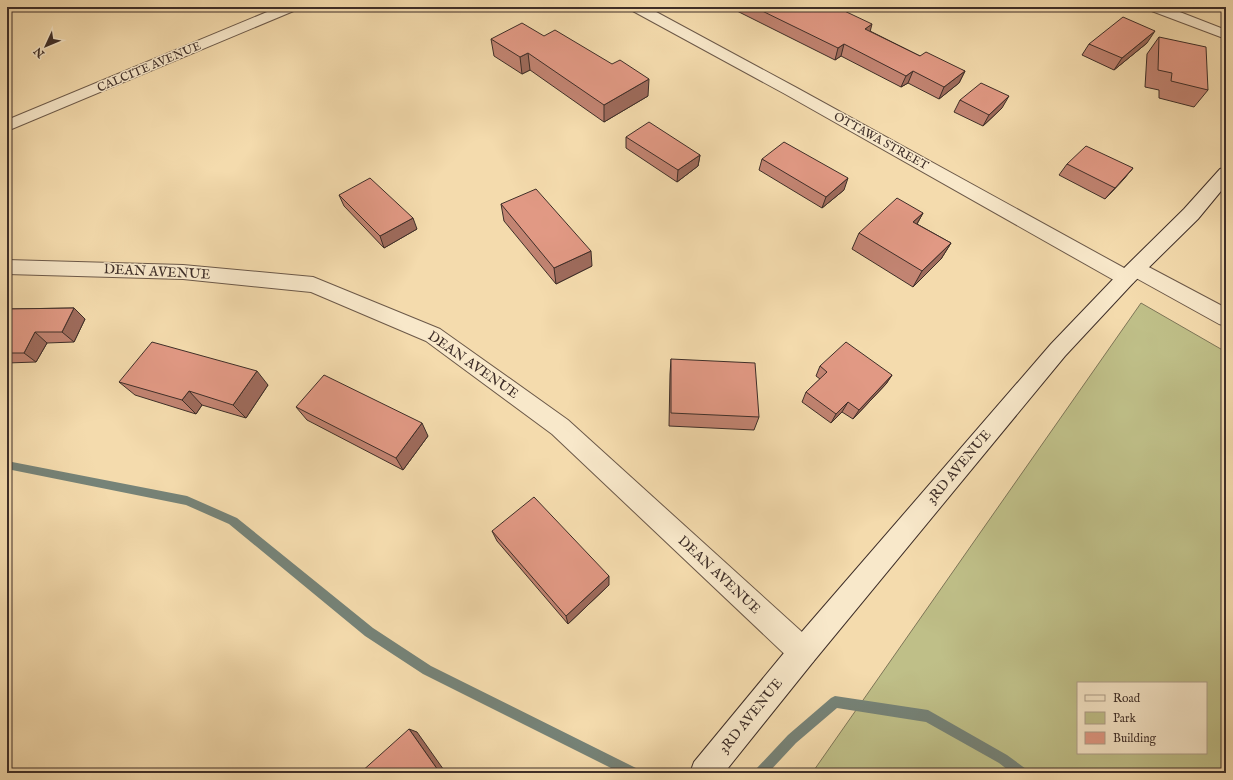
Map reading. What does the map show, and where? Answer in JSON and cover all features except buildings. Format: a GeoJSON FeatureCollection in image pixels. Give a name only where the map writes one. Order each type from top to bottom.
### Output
{"type":"FeatureCollection","features":[{"type":"Feature","properties":{"kind":"street","name":"CALCITE AVENUE"},"geometry":{"type":"LineString","coordinates":[[7,126],[291,7]]}},
{"type":"Feature","properties":{"kind":"street","name":"OTTAWA STREET"},"geometry":{"type":"LineString","coordinates":[[636,7],[1131,273],[1226,318]]}},
{"type":"Feature","properties":{"kind":"street"},"geometry":{"type":"LineString","coordinates":[[1154,7],[1226,35]]}},
{"type":"Feature","properties":{"kind":"street","name":"3RD AVENUE"},"geometry":{"type":"LineString","coordinates":[[705,773],[803,652],[1058,350],[1131,273],[1192,214],[1226,173]]}},
{"type":"Feature","properties":{"kind":"street","name":"DEAN AVENUE"},"geometry":{"type":"LineString","coordinates":[[7,267],[182,272],[312,285],[433,335],[560,427],[803,652]]}},
{"type":"Feature","properties":{"kind":"green space"},"geometry":{"type":"Polygon","coordinates":[[[1141,303],[1226,352],[1226,773],[812,773],[1141,303]]]}},
{"type":"Feature","properties":{"kind":"waterway"},"geometry":{"type":"LineString","coordinates":[[7,465],[187,501],[233,521],[369,632],[427,670],[634,773]]}},
{"type":"Feature","properties":{"kind":"waterway"},"geometry":{"type":"LineString","coordinates":[[760,773],[792,739],[835,702],[928,716],[1003,759],[1022,773]]}}]}
